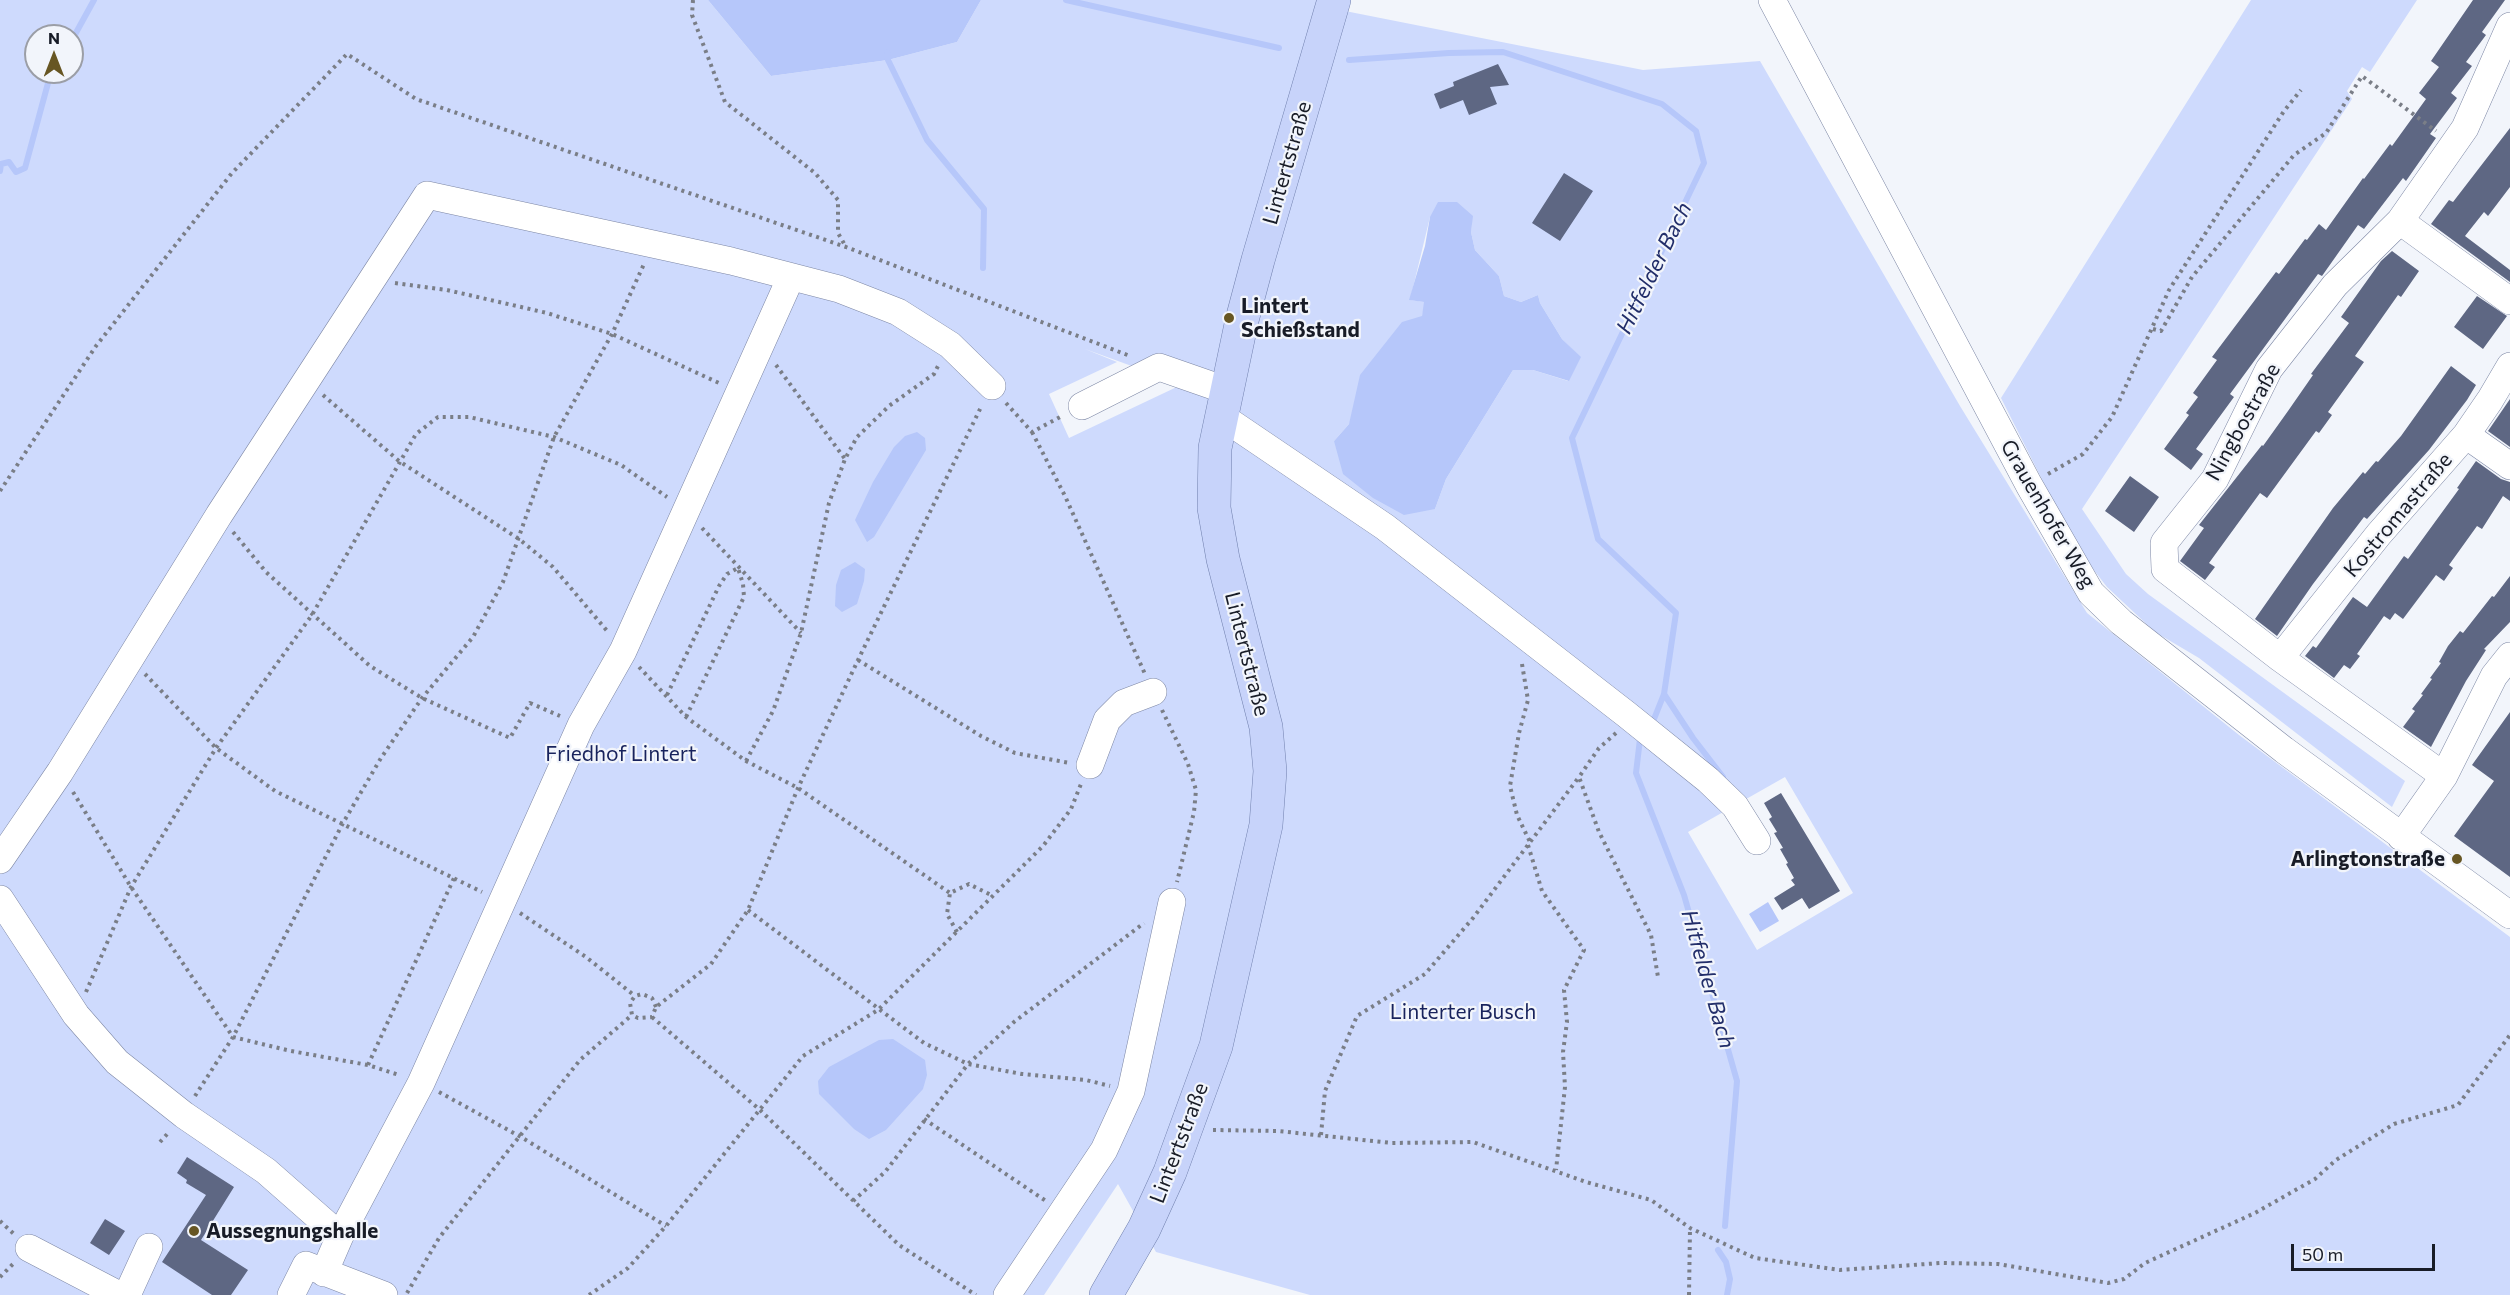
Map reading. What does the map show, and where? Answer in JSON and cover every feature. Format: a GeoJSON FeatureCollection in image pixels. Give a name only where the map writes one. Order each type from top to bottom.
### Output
{"type":"FeatureCollection","features":[{"type":"Feature","properties":{"kind":"main road","name":"Lintertstraße"},"geometry":{"type":"LineString","coordinates":[[1106,1295],[1144,1229],[1190,1122],[1216,1046],[1266,825],[1270,771],[1266,727],[1223,559],[1214,508],[1215,448],[1242,320],[1334,0]]}},
{"type":"Feature","properties":{"kind":"street","name":"Grauenhofer Weg"},"geometry":{"type":"LineString","coordinates":[[1772,0],[2029,485],[2091,593],[2121,622],[2284,750],[2510,915]]}},
{"type":"Feature","properties":{"kind":"street","name":"Ningbostraße"},"geometry":{"type":"LineString","coordinates":[[2444,776],[2280,658],[2165,569],[2164,543],[2215,479],[2270,369],[2335,285],[2400,221],[2465,128],[2510,26]]}},
{"type":"Feature","properties":{"kind":"street"},"geometry":{"type":"LineString","coordinates":[[0,860],[60,772],[219,515],[427,195],[653,244],[839,289],[898,312],[950,345],[992,386]]}},
{"type":"Feature","properties":{"kind":"street"},"geometry":{"type":"LineString","coordinates":[[2400,221],[2510,301]]}},
{"type":"Feature","properties":{"kind":"street"},"geometry":{"type":"LineString","coordinates":[[324,1273],[340,1236],[421,1083],[581,725],[623,651],[791,277]]}},
{"type":"Feature","properties":{"kind":"street","name":"Kostromastraße"},"geometry":{"type":"LineString","coordinates":[[2280,658],[2379,534],[2466,435],[2510,366]]}},
{"type":"Feature","properties":{"kind":"street"},"geometry":{"type":"LineString","coordinates":[[1082,406],[1159,367],[1225,403],[1708,780],[1734,806],[1757,841]]}},
{"type":"Feature","properties":{"kind":"street"},"geometry":{"type":"LineString","coordinates":[[2466,435],[2510,466]]}},
{"type":"Feature","properties":{"kind":"street"},"geometry":{"type":"LineString","coordinates":[[2401,837],[2444,776],[2494,676],[2510,656]]}},
{"type":"Feature","properties":{"kind":"street"},"geometry":{"type":"LineString","coordinates":[[1090,765],[1107,720],[1124,703],[1153,692]]}},
{"type":"Feature","properties":{"kind":"street"},"geometry":{"type":"LineString","coordinates":[[0,898],[76,1015],[117,1062],[184,1115],[266,1171],[340,1236]]}},
{"type":"Feature","properties":{"kind":"street"},"geometry":{"type":"LineString","coordinates":[[1007,1295],[1104,1150],[1131,1091],[1172,902]]}},
{"type":"Feature","properties":{"kind":"street"},"geometry":{"type":"LineString","coordinates":[[127,1295],[149,1247]]}},
{"type":"Feature","properties":{"kind":"street"},"geometry":{"type":"LineString","coordinates":[[29,1248],[119,1295]]}},
{"type":"Feature","properties":{"kind":"street"},"geometry":{"type":"LineString","coordinates":[[291,1295],[306,1265],[384,1295]]}},
{"type":"Feature","properties":{"kind":"path"},"geometry":{"type":"LineString","coordinates":[[693,0],[692,15],[725,102],[814,173],[838,200],[838,233],[846,247]]}},
{"type":"Feature","properties":{"kind":"path"},"geometry":{"type":"LineString","coordinates":[[0,491],[96,346],[232,173],[347,54],[416,99],[846,247],[1159,367]]}},
{"type":"Feature","properties":{"kind":"path"},"geometry":{"type":"LineString","coordinates":[[2153,329],[2161,331],[2192,278],[2294,155],[2326,133],[2362,76],[2454,144]]}},
{"type":"Feature","properties":{"kind":"path"},"geometry":{"type":"LineString","coordinates":[[2029,485],[2083,454],[2112,417],[2169,290],[2284,111],[2301,90]]}},
{"type":"Feature","properties":{"kind":"path"},"geometry":{"type":"LineString","coordinates":[[160,1142],[184,1115],[233,1037],[343,823],[381,758],[422,698],[473,637],[503,582],[554,437],[612,334],[653,244]]}},
{"type":"Feature","properties":{"kind":"path"},"geometry":{"type":"LineString","coordinates":[[372,280],[447,290],[547,313],[612,334],[739,392]]}},
{"type":"Feature","properties":{"kind":"path"},"geometry":{"type":"LineString","coordinates":[[761,345],[845,459]]}},
{"type":"Feature","properties":{"kind":"path"},"geometry":{"type":"LineString","coordinates":[[746,761],[773,711],[801,633],[829,502],[845,459],[857,437],[889,406],[934,374],[950,345]]}},
{"type":"Feature","properties":{"kind":"path"},"geometry":{"type":"LineString","coordinates":[[652,1017],[656,1007],[711,964],[748,910],[798,788],[992,386],[1032,432],[1065,496],[1188,764],[1196,790],[1194,812],[1172,902],[1014,1022],[968,1064],[885,1172],[853,1201]]}},
{"type":"Feature","properties":{"kind":"path"},"geometry":{"type":"LineString","coordinates":[[1032,432],[1082,406]]}},
{"type":"Feature","properties":{"kind":"path"},"geometry":{"type":"LineString","coordinates":[[76,1015],[131,887],[216,748],[312,615],[416,434],[438,417],[469,417],[554,437],[621,465],[686,510],[801,633]]}},
{"type":"Feature","properties":{"kind":"path"},"geometry":{"type":"LineString","coordinates":[[219,515],[266,572],[312,615],[369,666],[422,698],[510,738],[530,703],[581,725]]}},
{"type":"Feature","properties":{"kind":"path"},"geometry":{"type":"LineString","coordinates":[[667,695],[719,586],[727,574],[738,568]]}},
{"type":"Feature","properties":{"kind":"path"},"geometry":{"type":"LineString","coordinates":[[686,717],[744,597],[738,568]]}},
{"type":"Feature","properties":{"kind":"path"},"geometry":{"type":"LineString","coordinates":[[1519,631],[1510,640],[1523,666],[1528,700],[1518,733],[1510,786],[1542,891],[1584,950],[1564,990],[1565,1087],[1556,1170]]}},
{"type":"Feature","properties":{"kind":"path"},"geometry":{"type":"LineString","coordinates":[[130,658],[216,748],[275,791],[502,901],[586,957],[634,996]]}},
{"type":"Feature","properties":{"kind":"path"},"geometry":{"type":"LineString","coordinates":[[589,1295],[628,1268],[666,1226],[803,1056],[878,1010],[1043,846],[1071,809],[1090,765],[1059,762],[1015,753],[981,736],[858,660]]}},
{"type":"Feature","properties":{"kind":"path"},"geometry":{"type":"LineString","coordinates":[[1321,1135],[1325,1092],[1357,1016],[1425,974],[1473,918],[1599,748],[1616,733],[1626,714]]}},
{"type":"Feature","properties":{"kind":"path"},"geometry":{"type":"LineString","coordinates":[[60,772],[131,887],[233,1037],[291,1051],[368,1065],[421,1083],[461,1102],[521,1137],[666,1226]]}},
{"type":"Feature","properties":{"kind":"path"},"geometry":{"type":"LineString","coordinates":[[1579,777],[1599,832],[1651,935],[1658,977]]}},
{"type":"Feature","properties":{"kind":"path"},"geometry":{"type":"LineString","coordinates":[[368,1065],[454,878]]}},
{"type":"Feature","properties":{"kind":"path"},"geometry":{"type":"LineString","coordinates":[[957,932],[947,914],[950,893],[969,884],[993,896]]}},
{"type":"Feature","properties":{"kind":"path"},"geometry":{"type":"LineString","coordinates":[[748,910],[924,1043],[968,1064],[1022,1074],[1086,1080],[1131,1091]]}},
{"type":"Feature","properties":{"kind":"path"},"geometry":{"type":"LineString","coordinates":[[632,1015],[630,1003],[634,996],[642,994],[652,998],[656,1007]]}},
{"type":"Feature","properties":{"kind":"path"},"geometry":{"type":"LineString","coordinates":[[632,1015],[638,1018],[652,1017],[760,1110],[899,1245],[976,1295]]}},
{"type":"Feature","properties":{"kind":"path"},"geometry":{"type":"LineString","coordinates":[[406,1295],[439,1238],[580,1060],[632,1015]]}},
{"type":"Feature","properties":{"kind":"path"},"geometry":{"type":"LineString","coordinates":[[1190,1122],[1215,1131],[1278,1131],[1392,1143],[1473,1142],[1586,1182],[1651,1200],[1690,1228],[1755,1258],[1840,1270],[1941,1263],[1998,1264],[2108,1283],[2124,1279],[2145,1263],[2275,1202],[2315,1179],[2336,1160],[2394,1124],[2458,1105],[2510,1035]]}},
{"type":"Feature","properties":{"kind":"path"},"geometry":{"type":"LineString","coordinates":[[924,1119],[1062,1212]]}},
{"type":"Feature","properties":{"kind":"path"},"geometry":{"type":"LineString","coordinates":[[1689,1295],[1690,1228]]}},
{"type":"Feature","properties":{"kind":"green space"},"geometry":{"type":"Polygon","coordinates":[[[0,0],[708,0],[771,76],[888,60],[957,42],[981,0],[1343,0],[1340,10],[1643,70],[1760,61],[1960,406],[2087,613],[2239,735],[2510,937],[2510,1295],[1310,1295],[1156,1252],[1118,1184],[1044,1295],[0,1295],[0,0]],[[1472,216],[1430,217],[1410,300],[1425,302],[1422,317],[1349,424],[1334,441],[1435,509],[1446,479],[1513,370],[1533,370],[1568,381],[1580,357],[1562,339],[1540,303],[1538,295],[1521,302],[1504,296],[1499,276],[1475,250],[1471,232],[1472,216]],[[1085,349],[1117,362],[1049,394],[1069,438],[1181,385],[1181,384],[1085,349]],[[1785,777],[1688,832],[1757,950],[1853,893],[1785,777]]]}},
{"type":"Feature","properties":{"kind":"green space"},"geometry":{"type":"Polygon","coordinates":[[[2251,0],[2417,0],[2370,72],[2362,67],[2347,91],[2352,99],[2082,509],[2126,574],[2148,594],[2405,781],[2392,807],[2199,658],[2155,632],[2107,587],[2076,547],[2001,398],[2251,0]]]}},
{"type":"Feature","properties":{"kind":"shaded area"},"geometry":{"type":"Polygon","coordinates":[[[708,0],[981,0],[957,42],[888,60],[771,76],[708,0]]]}},
{"type":"Feature","properties":{"kind":"shaded area"},"geometry":{"type":"Polygon","coordinates":[[[1438,202],[1457,202],[1473,216],[1471,232],[1475,250],[1499,276],[1504,296],[1521,302],[1538,295],[1540,303],[1562,339],[1581,357],[1569,381],[1533,370],[1513,370],[1446,479],[1435,509],[1404,515],[1373,498],[1343,474],[1334,441],[1349,424],[1360,375],[1402,322],[1422,316],[1424,302],[1409,300],[1425,246],[1430,217],[1438,202]]]}},
{"type":"Feature","properties":{"kind":"shaded area"},"geometry":{"type":"Polygon","coordinates":[[[917,432],[925,438],[926,450],[874,537],[867,542],[855,520],[873,482],[894,447],[905,436],[917,432]]]}},
{"type":"Feature","properties":{"kind":"shaded area"},"geometry":{"type":"Polygon","coordinates":[[[855,562],[865,569],[864,581],[857,604],[842,612],[835,606],[836,585],[841,570],[855,562]]]}},
{"type":"Feature","properties":{"kind":"shaded area"},"geometry":{"type":"Polygon","coordinates":[[[1768,902],[1779,921],[1760,932],[1749,914],[1768,902]]]}},
{"type":"Feature","properties":{"kind":"shaded area"},"geometry":{"type":"Polygon","coordinates":[[[893,1039],[925,1060],[927,1075],[923,1089],[886,1130],[869,1139],[854,1129],[819,1094],[818,1081],[829,1067],[879,1040],[893,1039]]]}},
{"type":"Feature","properties":{"kind":"building"},"geometry":{"type":"Polygon","coordinates":[[[2473,0],[2505,0],[2482,32],[2486,35],[2466,62],[2472,66],[2451,93],[2457,98],[2430,134],[2436,138],[2406,181],[2403,178],[2364,229],[2358,225],[2322,276],[2318,274],[2230,394],[2234,397],[2196,449],[2203,454],[2191,470],[2164,449],[2189,415],[2186,413],[2198,397],[2193,393],[2217,360],[2212,357],[2276,272],[2279,274],[2319,224],[2326,230],[2363,178],[2390,144],[2392,146],[2426,99],[2419,93],[2439,67],[2431,61],[2473,0]]]}},
{"type":"Feature","properties":{"kind":"building"},"geometry":{"type":"Polygon","coordinates":[[[1498,64],[1509,85],[1490,87],[1497,104],[1469,115],[1463,100],[1440,109],[1434,94],[1454,86],[1453,82],[1498,64]]]}},
{"type":"Feature","properties":{"kind":"building"},"geometry":{"type":"Polygon","coordinates":[[[2510,128],[2510,187],[2488,216],[2484,212],[2465,236],[2510,270],[2510,282],[2431,224],[2449,200],[2453,202],[2510,128]]]}},
{"type":"Feature","properties":{"kind":"building"},"geometry":{"type":"Polygon","coordinates":[[[1564,173],[1593,191],[1560,241],[1532,223],[1564,173]]]}},
{"type":"Feature","properties":{"kind":"building"},"geometry":{"type":"Polygon","coordinates":[[[2392,251],[2419,271],[2401,297],[2398,295],[2355,356],[2364,362],[2328,412],[2332,415],[2319,433],[2316,431],[2267,498],[2260,493],[2209,563],[2215,567],[2205,580],[2180,561],[2204,528],[2199,525],[2263,446],[2288,411],[2313,375],[2311,374],[2349,323],[2341,317],[2381,261],[2392,251]]]}},
{"type":"Feature","properties":{"kind":"building"},"geometry":{"type":"Polygon","coordinates":[[[2477,296],[2507,316],[2483,349],[2454,327],[2477,296]]]}},
{"type":"Feature","properties":{"kind":"building"},"geometry":{"type":"Polygon","coordinates":[[[2451,366],[2476,385],[2467,400],[2429,450],[2367,519],[2364,517],[2277,636],[2255,619],[2333,508],[2363,472],[2365,474],[2376,461],[2378,462],[2401,436],[2451,366]]]}},
{"type":"Feature","properties":{"kind":"building"},"geometry":{"type":"Polygon","coordinates":[[[2510,399],[2510,447],[2488,431],[2510,399]]]}},
{"type":"Feature","properties":{"kind":"building"},"geometry":{"type":"Polygon","coordinates":[[[2476,461],[2501,479],[2510,482],[2510,501],[2503,496],[2482,529],[2477,526],[2449,565],[2453,568],[2444,581],[2436,575],[2403,619],[2395,613],[2390,620],[2384,616],[2357,654],[2360,656],[2350,669],[2344,665],[2334,678],[2305,656],[2313,646],[2316,648],[2353,597],[2367,607],[2404,556],[2408,559],[2459,489],[2457,488],[2476,461]]]}},
{"type":"Feature","properties":{"kind":"building"},"geometry":{"type":"Polygon","coordinates":[[[2130,476],[2159,497],[2134,532],[2105,511],[2130,476]]]}},
{"type":"Feature","properties":{"kind":"building"},"geometry":{"type":"Polygon","coordinates":[[[2510,576],[2510,622],[2484,649],[2486,650],[2466,681],[2431,747],[2403,727],[2415,711],[2412,709],[2423,695],[2421,694],[2441,663],[2439,662],[2448,646],[2460,631],[2463,633],[2510,576]]]}},
{"type":"Feature","properties":{"kind":"building"},"geometry":{"type":"Polygon","coordinates":[[[2510,712],[2510,877],[2454,836],[2494,781],[2472,765],[2510,712]]]}},
{"type":"Feature","properties":{"kind":"building"},"geometry":{"type":"Polygon","coordinates":[[[1781,793],[1840,891],[1809,909],[1802,898],[1782,910],[1774,898],[1795,885],[1791,880],[1794,878],[1786,864],[1788,863],[1780,849],[1783,848],[1774,833],[1777,832],[1769,819],[1772,817],[1764,803],[1781,793]]]}},
{"type":"Feature","properties":{"kind":"building","name":"Aussegnungshalle"},"geometry":{"type":"Polygon","coordinates":[[[187,1157],[234,1187],[201,1240],[248,1270],[231,1295],[212,1295],[162,1262],[206,1195],[186,1183],[187,1180],[177,1173],[187,1157]]]}},
{"type":"Feature","properties":{"kind":"building"},"geometry":{"type":"Polygon","coordinates":[[[105,1219],[125,1231],[109,1255],[90,1243],[105,1219]]]}},
{"type":"Feature","properties":{"kind":"waterway"},"geometry":{"type":"LineString","coordinates":[[81,24],[94,0]]}},
{"type":"Feature","properties":{"kind":"waterway","name":"Hitfelder Bach"},"geometry":{"type":"LineString","coordinates":[[1066,0],[1279,48]]}},
{"type":"Feature","properties":{"kind":"waterway"},"geometry":{"type":"LineString","coordinates":[[887,52],[888,60],[927,140],[984,209],[983,268]]}},
{"type":"Feature","properties":{"kind":"waterway","name":"Hitfelder Bach"},"geometry":{"type":"LineString","coordinates":[[1349,60],[1449,53],[1503,52],[1662,104],[1696,131],[1704,163],[1572,438],[1598,539],[1676,613],[1664,694],[1652,724]]}},
{"type":"Feature","properties":{"kind":"waterway"},"geometry":{"type":"LineString","coordinates":[[0,171],[1,164],[9,162],[16,172],[25,168],[48,84]]}},
{"type":"Feature","properties":{"kind":"waterway"},"geometry":{"type":"LineString","coordinates":[[1664,694],[1693,738],[1723,777]]}},
{"type":"Feature","properties":{"kind":"waterway","name":"Hitfelder Bach"},"geometry":{"type":"LineString","coordinates":[[1640,739],[1636,773],[1684,895],[1737,1081],[1725,1226]]}},
{"type":"Feature","properties":{"kind":"waterway","name":"Hitfelder Bach"},"geometry":{"type":"LineString","coordinates":[[1718,1250],[1726,1262],[1730,1279],[1727,1295]]}},
{"type":"Feature","properties":{"kind":"place","name":"Lintert Schießstand"},"geometry":{"type":"Point","coordinates":[1229,318]}},
{"type":"Feature","properties":{"kind":"place","name":"Arlingtonstraße"},"geometry":{"type":"Point","coordinates":[2457,859]}},
{"type":"Feature","properties":{"kind":"place","name":"Aussegnungshalle"},"geometry":{"type":"Point","coordinates":[194,1231]}},
{"type":"Feature","properties":{"kind":"park label","name":"Friedhof Lintert"},"geometry":{"type":"Point","coordinates":[621,754]}},
{"type":"Feature","properties":{"kind":"park label","name":"Linterter Busch"},"geometry":{"type":"Point","coordinates":[1463,1012]}}]}
